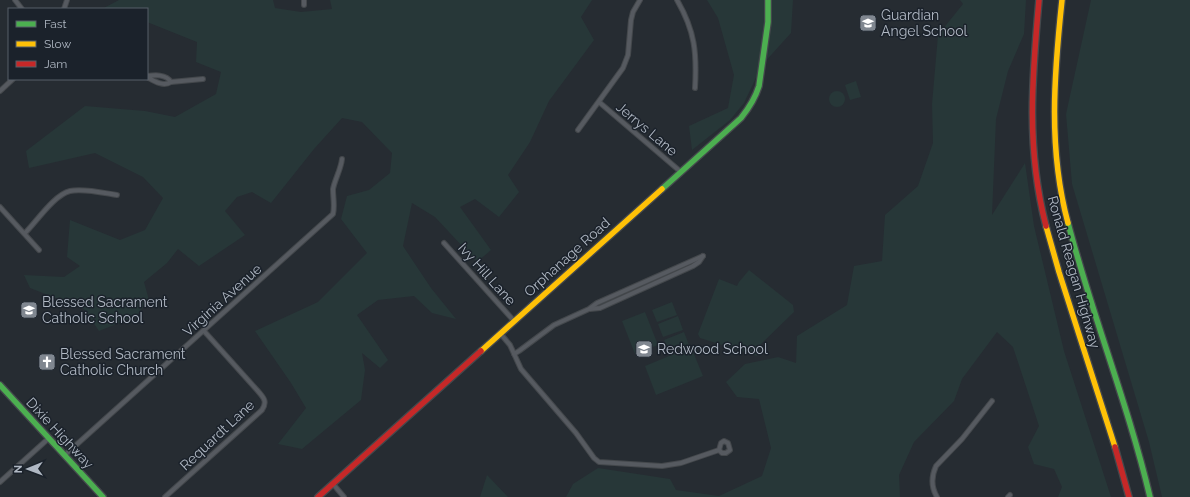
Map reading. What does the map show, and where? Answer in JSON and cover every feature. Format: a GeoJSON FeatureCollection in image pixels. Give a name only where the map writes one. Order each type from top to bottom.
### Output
{"type":"FeatureCollection","features":[{"type":"Feature","properties":{"kind":"main road","name":"Orphanage Road"},"geometry":{"type":"LineString","coordinates":[[318,497],[741,118],[756,96],[759,86],[767,34],[769,10],[768,0]]}},
{"type":"Feature","properties":{"kind":"main road","name":"Ronald Reagan Highway"},"geometry":{"type":"LineString","coordinates":[[1039,0],[1033,61],[1031,118],[1034,166],[1040,199],[1055,261],[1108,424],[1129,497]]}},
{"type":"Feature","properties":{"kind":"main road","name":"Ronald Reagan Highway"},"geometry":{"type":"LineString","coordinates":[[1062,0],[1054,79],[1055,150],[1060,188],[1075,250],[1127,413],[1145,473],[1150,497]]}},
{"type":"Feature","properties":{"kind":"main road","name":"Dixie Highway"},"geometry":{"type":"LineString","coordinates":[[0,385],[103,497]]}},
{"type":"Feature","properties":{"kind":"street"},"geometry":{"type":"LineString","coordinates":[[15,0],[21,8]]}},
{"type":"Feature","properties":{"kind":"street"},"geometry":{"type":"LineString","coordinates":[[304,0],[304,5]]}},
{"type":"Feature","properties":{"kind":"street"},"geometry":{"type":"LineString","coordinates":[[578,130],[626,62],[629,48],[631,20],[633,12],[640,0]]}},
{"type":"Feature","properties":{"kind":"street"},"geometry":{"type":"LineString","coordinates":[[677,0],[694,41],[695,88]]}},
{"type":"Feature","properties":{"kind":"street"},"geometry":{"type":"LineString","coordinates":[[148,77],[157,75],[168,78],[171,82]]}},
{"type":"Feature","properties":{"kind":"street"},"geometry":{"type":"LineString","coordinates":[[148,78],[156,82],[166,84],[171,82],[203,79]]}},
{"type":"Feature","properties":{"kind":"street"},"geometry":{"type":"LineString","coordinates":[[0,91],[12,80]]}},
{"type":"Feature","properties":{"kind":"street","name":"Jerrys Lane"},"geometry":{"type":"LineString","coordinates":[[599,102],[681,172]]}},
{"type":"Feature","properties":{"kind":"street","name":"Virginia Avenue"},"geometry":{"type":"LineString","coordinates":[[65,455],[333,214],[334,187],[342,159]]}},
{"type":"Feature","properties":{"kind":"street"},"geometry":{"type":"LineString","coordinates":[[25,233],[56,200],[68,192],[82,190],[117,195]]}},
{"type":"Feature","properties":{"kind":"street"},"geometry":{"type":"LineString","coordinates":[[1,210],[40,250]]}},
{"type":"Feature","properties":{"kind":"street","name":"Ivy Hill Lane"},"geometry":{"type":"LineString","coordinates":[[444,242],[514,321]]}},
{"type":"Feature","properties":{"kind":"street"},"geometry":{"type":"LineString","coordinates":[[514,354],[519,352],[554,324],[589,309],[597,303],[703,256],[699,262],[693,266],[600,308],[589,309]]}},
{"type":"Feature","properties":{"kind":"street","name":"Requardt Lane"},"geometry":{"type":"LineString","coordinates":[[165,497],[262,410],[265,403],[265,399],[258,390],[204,331]]}},
{"type":"Feature","properties":{"kind":"street"},"geometry":{"type":"LineString","coordinates":[[500,333],[510,345],[522,369],[576,433],[594,458],[599,462],[662,466],[681,463],[719,450]]}},
{"type":"Feature","properties":{"kind":"street"},"geometry":{"type":"LineString","coordinates":[[937,497],[932,486],[936,466],[962,439],[992,401]]}},
{"type":"Feature","properties":{"kind":"street"},"geometry":{"type":"LineString","coordinates":[[0,482],[49,438]]}},
{"type":"Feature","properties":{"kind":"street"},"geometry":{"type":"LineString","coordinates":[[333,484],[344,497]]}},
{"type":"Feature","properties":{"kind":"shaded area"},"geometry":{"type":"Polygon","coordinates":[[[119,0],[273,0],[275,8],[301,12],[332,9],[330,0],[592,0],[581,17],[594,40],[549,101],[530,142],[508,175],[519,192],[499,217],[475,199],[460,207],[491,250],[477,262],[435,217],[412,203],[403,246],[431,288],[456,319],[432,313],[414,296],[378,300],[357,315],[388,360],[380,368],[362,353],[365,370],[361,400],[302,449],[278,444],[306,408],[291,383],[255,331],[318,302],[367,253],[341,219],[347,196],[369,190],[390,173],[392,153],[362,122],[342,118],[314,149],[271,203],[252,192],[237,197],[225,211],[245,235],[199,266],[178,249],[167,263],[144,282],[149,300],[136,316],[99,331],[84,309],[30,288],[24,275],[64,277],[80,266],[67,257],[70,220],[120,240],[145,230],[163,198],[143,177],[95,153],[29,168],[26,151],[85,106],[145,111],[175,117],[216,94],[221,72],[196,62],[197,42],[148,22],[148,8],[104,8],[119,0]]]}},
{"type":"Feature","properties":{"kind":"shaded area"},"geometry":{"type":"Polygon","coordinates":[[[707,0],[793,0],[791,33],[762,65],[744,103],[730,120],[692,150],[689,126],[728,108],[734,75],[718,18],[707,0]]]}},
{"type":"Feature","properties":{"kind":"shaded area"},"geometry":{"type":"Polygon","coordinates":[[[960,0],[1026,0],[1024,34],[1008,71],[996,119],[992,215],[1025,163],[1034,226],[1064,351],[1111,497],[1058,497],[1062,487],[1054,469],[1034,464],[1028,447],[1039,426],[1013,347],[997,332],[962,379],[954,401],[914,442],[899,475],[900,497],[566,497],[573,484],[598,468],[670,479],[676,490],[719,496],[762,476],[771,448],[759,399],[737,397],[726,382],[745,364],[778,357],[796,363],[797,336],[847,305],[854,266],[882,261],[885,215],[918,186],[933,143],[932,104],[938,35],[963,4],[960,0]]]}},
{"type":"Feature","properties":{"kind":"shaded area"},"geometry":{"type":"Polygon","coordinates":[[[1091,0],[1190,0],[1190,497],[1162,497],[1149,442],[1072,184],[1066,114],[1091,0]]]}},
{"type":"Feature","properties":{"kind":"shaded area"},"geometry":{"type":"Polygon","coordinates":[[[856,81],[861,97],[850,100],[845,85],[856,81]]]}},
{"type":"Feature","properties":{"kind":"shaded area"},"geometry":{"type":"Polygon","coordinates":[[[837,91],[843,93],[845,99],[843,105],[837,107],[831,105],[829,99],[831,93],[837,91]]]}},
{"type":"Feature","properties":{"kind":"shaded area"},"geometry":{"type":"Polygon","coordinates":[[[749,270],[793,305],[794,312],[760,345],[757,356],[700,338],[698,334],[719,279],[737,286],[749,270]]]}},
{"type":"Feature","properties":{"kind":"shaded area"},"geometry":{"type":"Polygon","coordinates":[[[672,302],[677,315],[657,322],[652,310],[672,302]]]}},
{"type":"Feature","properties":{"kind":"shaded area"},"geometry":{"type":"Polygon","coordinates":[[[645,312],[658,345],[635,354],[622,321],[645,312]]]}},
{"type":"Feature","properties":{"kind":"shaded area"},"geometry":{"type":"Polygon","coordinates":[[[678,316],[683,330],[663,337],[658,324],[678,316]]]}},
{"type":"Feature","properties":{"kind":"shaded area"},"geometry":{"type":"Polygon","coordinates":[[[684,332],[689,345],[669,353],[664,340],[684,332]]]}},
{"type":"Feature","properties":{"kind":"shaded area"},"geometry":{"type":"Polygon","coordinates":[[[691,347],[703,376],[656,395],[645,366],[691,347]]]}},
{"type":"Feature","properties":{"kind":"shaded area"},"geometry":{"type":"Polygon","coordinates":[[[487,475],[508,497],[480,497],[487,475]]]}},
{"type":"Feature","properties":{"kind":"traffic: fast"},"geometry":{"type":"LineString","coordinates":[[662,189],[741,118],[752,103],[759,86],[768,22],[768,0]]}},
{"type":"Feature","properties":{"kind":"traffic: fast"},"geometry":{"type":"LineString","coordinates":[[1068,223],[1088,292],[1121,394],[1150,497]]}},
{"type":"Feature","properties":{"kind":"traffic: fast"},"geometry":{"type":"LineString","coordinates":[[0,385],[103,497]]}},
{"type":"Feature","properties":{"kind":"traffic: slow"},"geometry":{"type":"LineString","coordinates":[[1062,0],[1054,112],[1058,167],[1068,223]]}},
{"type":"Feature","properties":{"kind":"traffic: slow"},"geometry":{"type":"LineString","coordinates":[[481,351],[662,189]]}},
{"type":"Feature","properties":{"kind":"traffic: slow"},"geometry":{"type":"LineString","coordinates":[[1046,226],[1059,272],[1115,447]]}},
{"type":"Feature","properties":{"kind":"traffic: jam"},"geometry":{"type":"LineString","coordinates":[[1039,0],[1034,57],[1032,113],[1035,169],[1046,226]]}},
{"type":"Feature","properties":{"kind":"traffic: jam"},"geometry":{"type":"LineString","coordinates":[[318,497],[481,351]]}},
{"type":"Feature","properties":{"kind":"traffic: jam"},"geometry":{"type":"LineString","coordinates":[[1115,447],[1129,497]]}},
{"type":"Feature","properties":{"kind":"place","name":"Guardian Angel School"},"geometry":{"type":"Point","coordinates":[868,23]}},
{"type":"Feature","properties":{"kind":"place","name":"Blessed Sacrament Catholic School"},"geometry":{"type":"Point","coordinates":[29,310]}},
{"type":"Feature","properties":{"kind":"place","name":"Redwood School"},"geometry":{"type":"Point","coordinates":[644,349]}},
{"type":"Feature","properties":{"kind":"place","name":"Blessed Sacrament Catholic Church"},"geometry":{"type":"Point","coordinates":[47,362]}}]}
